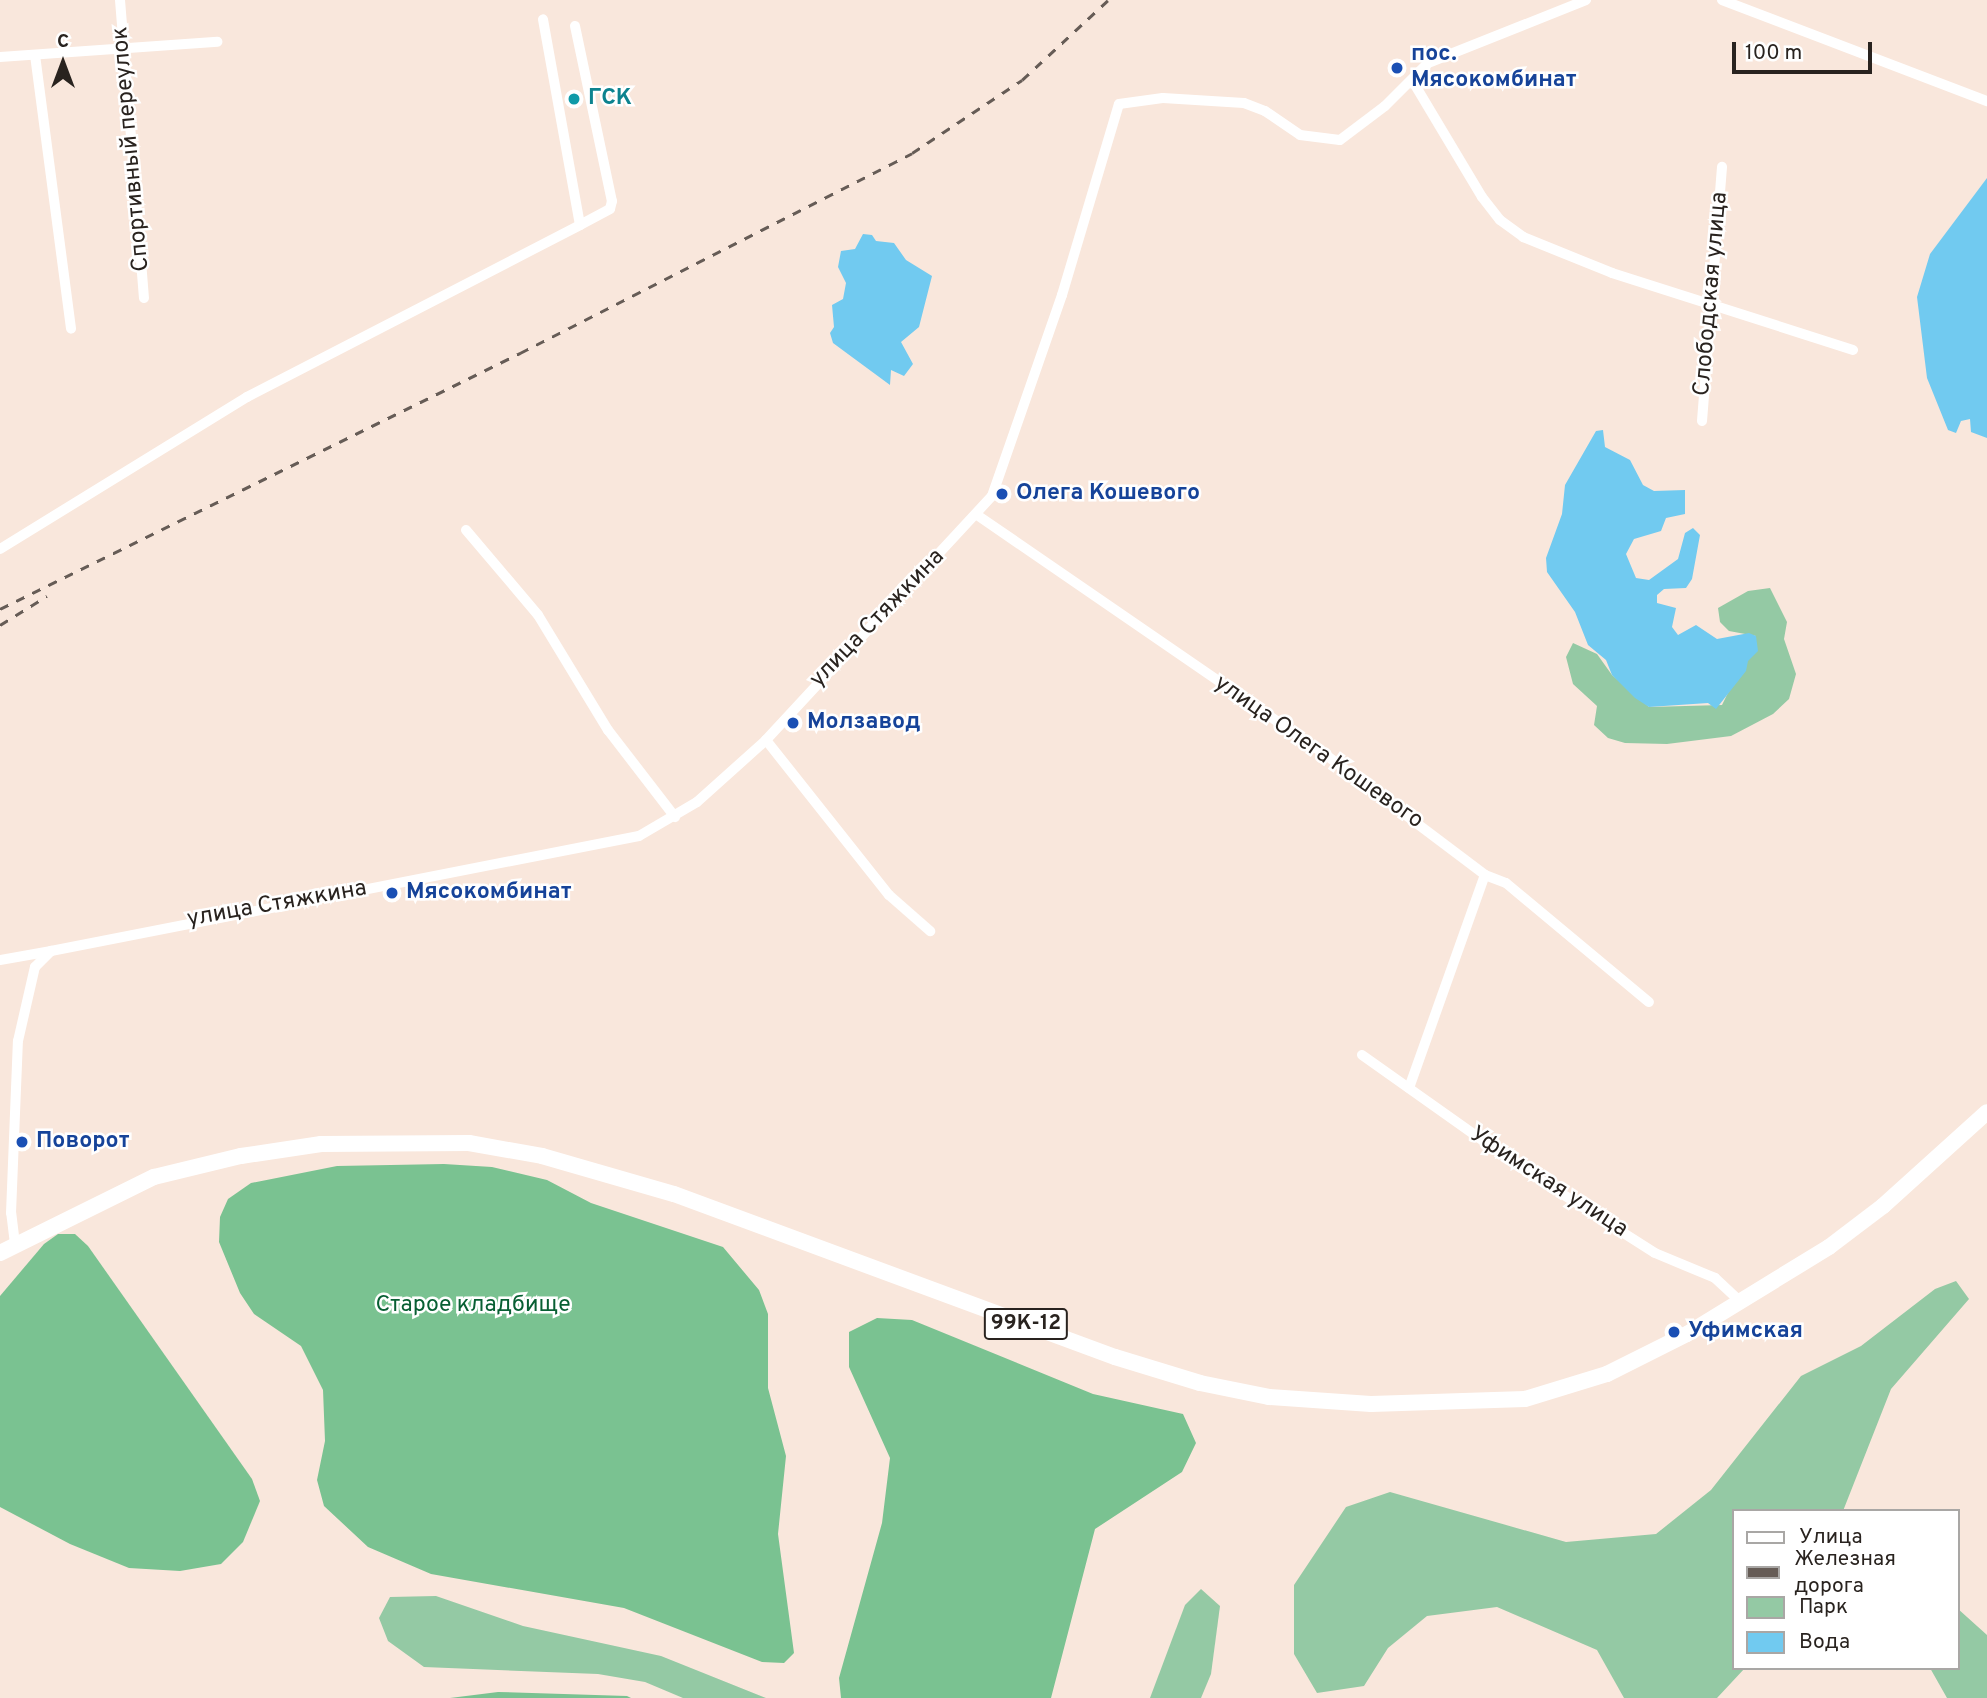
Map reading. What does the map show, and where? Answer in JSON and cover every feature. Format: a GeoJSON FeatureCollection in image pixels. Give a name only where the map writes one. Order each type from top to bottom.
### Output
{"type":"FeatureCollection","features":[{"type":"Feature","properties":{"kind":"main road","name":"99К-12"},"geometry":{"type":"LineString","coordinates":[[0,1253],[154,1177],[241,1156],[321,1144],[468,1143],[542,1156],[674,1194],[1115,1357],[1200,1383],[1269,1397],[1371,1404],[1525,1399],[1607,1374],[1687,1334],[1851,1231],[1987,1112]]}},
{"type":"Feature","properties":{"kind":"street","name":"Спортивный переулок"},"geometry":{"type":"LineString","coordinates":[[120,0],[144,298]]}},
{"type":"Feature","properties":{"kind":"street","name":"улица Стяжкина"},"geometry":{"type":"LineString","coordinates":[[0,960],[639,836],[675,817],[766,740],[976,515],[1002,477],[1119,104],[1163,98],[1244,103],[1265,111],[1300,135],[1340,141],[1412,80],[1428,63],[1586,0]]}},
{"type":"Feature","properties":{"kind":"street"},"geometry":{"type":"LineString","coordinates":[[1722,0],[1987,101]]}},
{"type":"Feature","properties":{"kind":"street"},"geometry":{"type":"LineString","coordinates":[[543,19],[580,225]]}},
{"type":"Feature","properties":{"kind":"street"},"geometry":{"type":"LineString","coordinates":[[0,549],[247,397],[610,209],[612,201],[575,26]]}},
{"type":"Feature","properties":{"kind":"street"},"geometry":{"type":"LineString","coordinates":[[0,57],[218,42]]}},
{"type":"Feature","properties":{"kind":"street"},"geometry":{"type":"LineString","coordinates":[[35,55],[71,329]]}},
{"type":"Feature","properties":{"kind":"street"},"geometry":{"type":"LineString","coordinates":[[1412,80],[1482,197],[1508,226],[1571,259],[1853,350]]}},
{"type":"Feature","properties":{"kind":"street","name":"Слободская улица"},"geometry":{"type":"LineString","coordinates":[[1702,421],[1723,167]]}},
{"type":"Feature","properties":{"kind":"street","name":"улица Олега Кошевого"},"geometry":{"type":"LineString","coordinates":[[976,515],[1326,755],[1485,875],[1506,883],[1649,1002]]}},
{"type":"Feature","properties":{"kind":"street"},"geometry":{"type":"LineString","coordinates":[[466,530],[538,615],[608,730],[675,817]]}},
{"type":"Feature","properties":{"kind":"street"},"geometry":{"type":"LineString","coordinates":[[766,740],[889,895],[930,931]]}},
{"type":"Feature","properties":{"kind":"street"},"geometry":{"type":"LineString","coordinates":[[1409,1088],[1485,875]]}},
{"type":"Feature","properties":{"kind":"street"},"geometry":{"type":"LineString","coordinates":[[15,1244],[11,1213],[18,1041],[35,967],[51,951]]}},
{"type":"Feature","properties":{"kind":"street","name":"Уфимская улица"},"geometry":{"type":"LineString","coordinates":[[1362,1055],[1523,1169],[1655,1253],[1716,1278],[1740,1301]]}},
{"type":"Feature","properties":{"kind":"green space"},"geometry":{"type":"Polygon","coordinates":[[[1770,588],[1787,622],[1784,639],[1796,674],[1789,699],[1773,714],[1731,736],[1667,744],[1625,743],[1608,738],[1594,725],[1597,706],[1573,684],[1566,657],[1573,643],[1597,654],[1612,675],[1649,707],[1722,705],[1756,636],[1729,631],[1720,622],[1718,608],[1748,591],[1770,588]]]}},
{"type":"Feature","properties":{"kind":"green space","name":"Старое кладбище"},"geometry":{"type":"Polygon","coordinates":[[[444,1164],[492,1167],[547,1180],[591,1203],[723,1247],[759,1290],[768,1314],[768,1388],[786,1456],[778,1534],[794,1653],[784,1663],[762,1662],[624,1608],[431,1574],[368,1547],[324,1506],[317,1480],[325,1441],[323,1390],[301,1346],[254,1314],[240,1293],[219,1242],[220,1217],[228,1199],[251,1183],[337,1166],[444,1164]]]}},
{"type":"Feature","properties":{"kind":"green space"},"geometry":{"type":"Polygon","coordinates":[[[58,1234],[75,1234],[88,1246],[252,1479],[260,1501],[243,1542],[221,1564],[180,1571],[129,1568],[70,1544],[0,1507],[0,1296],[44,1244],[58,1234]]]}},
{"type":"Feature","properties":{"kind":"green space"},"geometry":{"type":"Polygon","coordinates":[[[1956,1281],[1969,1299],[1891,1389],[1844,1509],[1731,1509],[1731,1670],[1743,1670],[1717,1698],[1624,1698],[1597,1650],[1497,1607],[1427,1616],[1388,1648],[1364,1686],[1317,1693],[1294,1654],[1294,1585],[1346,1507],[1390,1492],[1566,1542],[1656,1534],[1711,1490],[1801,1376],[1861,1346],[1935,1289],[1956,1281]]]}},
{"type":"Feature","properties":{"kind":"green space"},"geometry":{"type":"Polygon","coordinates":[[[877,1318],[912,1320],[1093,1394],[1183,1414],[1196,1443],[1182,1472],[1095,1529],[1051,1698],[841,1698],[839,1678],[882,1523],[890,1458],[849,1367],[849,1332],[877,1318]]]}},
{"type":"Feature","properties":{"kind":"green space"},"geometry":{"type":"Polygon","coordinates":[[[1201,1589],[1220,1606],[1211,1674],[1201,1698],[1150,1698],[1185,1605],[1201,1589]]]}},
{"type":"Feature","properties":{"kind":"green space"},"geometry":{"type":"Polygon","coordinates":[[[436,1596],[523,1626],[661,1656],[766,1698],[683,1698],[645,1682],[598,1674],[424,1667],[388,1641],[379,1618],[390,1597],[436,1596]]]}},
{"type":"Feature","properties":{"kind":"green space"},"geometry":{"type":"Polygon","coordinates":[[[1959,1610],[1987,1635],[1987,1698],[1947,1698],[1931,1670],[1959,1670],[1959,1610]]]}},
{"type":"Feature","properties":{"kind":"green space"},"geometry":{"type":"Polygon","coordinates":[[[498,1692],[627,1696],[631,1698],[450,1698],[498,1692]]]}},
{"type":"Feature","properties":{"kind":"water"},"geometry":{"type":"Polygon","coordinates":[[[1987,178],[1987,438],[1971,432],[1970,419],[1961,421],[1956,433],[1948,430],[1927,378],[1917,297],[1930,254],[1987,178]]]}},
{"type":"Feature","properties":{"kind":"water"},"geometry":{"type":"Polygon","coordinates":[[[863,234],[872,235],[876,241],[894,243],[906,260],[932,276],[919,327],[901,342],[913,364],[904,376],[891,370],[890,385],[833,343],[830,333],[834,327],[832,305],[843,299],[846,283],[838,267],[841,251],[855,249],[863,234]]]}},
{"type":"Feature","properties":{"kind":"water"},"geometry":{"type":"Polygon","coordinates":[[[1603,430],[1605,447],[1630,460],[1643,485],[1654,491],[1685,490],[1685,514],[1666,518],[1661,531],[1634,539],[1626,554],[1636,578],[1649,580],[1678,559],[1685,533],[1693,528],[1700,535],[1692,579],[1686,588],[1664,589],[1657,595],[1657,603],[1676,608],[1672,627],[1678,635],[1696,625],[1717,639],[1749,633],[1756,636],[1758,651],[1748,661],[1746,671],[1716,709],[1708,703],[1649,707],[1635,698],[1612,675],[1606,660],[1588,645],[1575,612],[1547,572],[1546,558],[1562,514],[1565,485],[1596,431],[1603,430]]]}},
{"type":"Feature","properties":{"kind":"railway"},"geometry":{"type":"LineString","coordinates":[[0,609],[520,353],[912,153],[1022,80],[1108,0]]}},
{"type":"Feature","properties":{"kind":"railway"},"geometry":{"type":"LineString","coordinates":[[0,625],[47,596]]}},
{"type":"Feature","properties":{"kind":"place","name":"пос. Мясокомбинат"},"geometry":{"type":"Point","coordinates":[1397,68]}},
{"type":"Feature","properties":{"kind":"place","name":"ГСК"},"geometry":{"type":"Point","coordinates":[574,99]}},
{"type":"Feature","properties":{"kind":"place","name":"Олега Кошевого"},"geometry":{"type":"Point","coordinates":[1002,494]}},
{"type":"Feature","properties":{"kind":"place","name":"Молзавод"},"geometry":{"type":"Point","coordinates":[793,723]}},
{"type":"Feature","properties":{"kind":"place","name":"Мясокомбинат"},"geometry":{"type":"Point","coordinates":[392,893]}},
{"type":"Feature","properties":{"kind":"place","name":"Поворот"},"geometry":{"type":"Point","coordinates":[22,1142]}},
{"type":"Feature","properties":{"kind":"place","name":"Уфимская"},"geometry":{"type":"Point","coordinates":[1674,1332]}}]}
